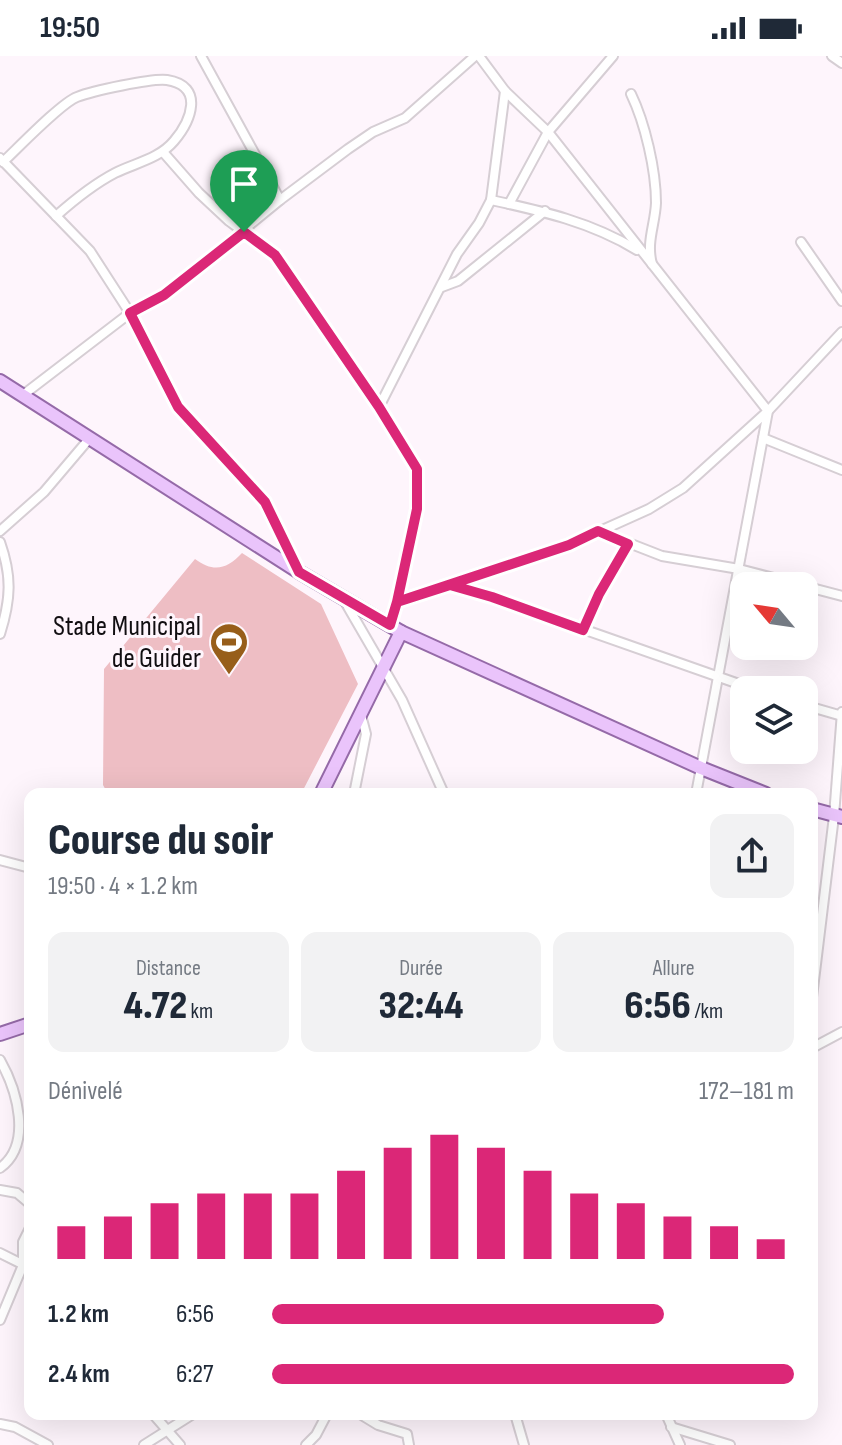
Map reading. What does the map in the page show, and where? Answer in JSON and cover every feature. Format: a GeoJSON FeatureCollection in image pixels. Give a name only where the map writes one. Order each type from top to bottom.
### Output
{"type":"FeatureCollection","features":[{"type":"Feature","properties":{"kind":"main road"},"geometry":{"type":"LineString","coordinates":[[0,381],[299,572],[396,628],[751,788]]}},
{"type":"Feature","properties":{"kind":"main road"},"geometry":{"type":"LineString","coordinates":[[324,788],[382,670],[396,628]]}},
{"type":"Feature","properties":{"kind":"main road"},"geometry":{"type":"LineString","coordinates":[[818,812],[836,821]]}},
{"type":"Feature","properties":{"kind":"main road"},"geometry":{"type":"LineString","coordinates":[[0,1034],[24,1029]]}},
{"type":"Feature","properties":{"kind":"street"},"geometry":{"type":"LineString","coordinates":[[201,56],[280,200]]}},
{"type":"Feature","properties":{"kind":"street"},"geometry":{"type":"LineString","coordinates":[[23,395],[130,313],[164,295],[280,200],[360,141],[405,118],[477,56],[505,91],[548,132],[641,252],[686,303],[768,411],[697,788]]}},
{"type":"Feature","properties":{"kind":"street"},"geometry":{"type":"LineString","coordinates":[[509,204],[548,132],[613,56]]}},
{"type":"Feature","properties":{"kind":"street"},"geometry":{"type":"LineString","coordinates":[[832,56],[842,63]]}},
{"type":"Feature","properties":{"kind":"street"},"geometry":{"type":"LineString","coordinates":[[56,216],[112,175],[163,152],[186,124],[193,103],[191,95],[180,83],[162,80],[78,97],[1,160],[90,251],[130,313],[178,407],[265,502],[299,572]]}},
{"type":"Feature","properties":{"kind":"street"},"geometry":{"type":"LineString","coordinates":[[379,407],[463,243],[479,223],[491,200],[505,91]]}},
{"type":"Feature","properties":{"kind":"street"},"geometry":{"type":"LineString","coordinates":[[631,94],[641,115],[656,198],[648,246],[652,265]]}},
{"type":"Feature","properties":{"kind":"street"},"geometry":{"type":"LineString","coordinates":[[163,152],[199,193],[275,255],[379,407],[417,469],[417,509],[397,602],[396,628]]}},
{"type":"Feature","properties":{"kind":"street"},"geometry":{"type":"LineString","coordinates":[[491,200],[545,211],[592,226],[641,252]]}},
{"type":"Feature","properties":{"kind":"street"},"geometry":{"type":"LineString","coordinates":[[442,287],[458,281],[545,211]]}},
{"type":"Feature","properties":{"kind":"street"},"geometry":{"type":"LineString","coordinates":[[801,242],[842,301]]}},
{"type":"Feature","properties":{"kind":"street"},"geometry":{"type":"LineString","coordinates":[[397,602],[569,545],[649,509],[683,488],[768,411],[842,332]]}},
{"type":"Feature","properties":{"kind":"street"},"geometry":{"type":"LineString","coordinates":[[763,438],[842,470]]}},
{"type":"Feature","properties":{"kind":"street"},"geometry":{"type":"LineString","coordinates":[[0,531],[44,492],[89,439]]}},
{"type":"Feature","properties":{"kind":"street"},"geometry":{"type":"LineString","coordinates":[[598,531],[662,556],[739,569],[842,596]]}},
{"type":"Feature","properties":{"kind":"street"},"geometry":{"type":"LineString","coordinates":[[0,542],[11,584],[0,634]]}},
{"type":"Feature","properties":{"kind":"street"},"geometry":{"type":"LineString","coordinates":[[583,630],[599,594],[628,544]]}},
{"type":"Feature","properties":{"kind":"street"},"geometry":{"type":"LineString","coordinates":[[450,585],[664,656],[730,682]]}},
{"type":"Feature","properties":{"kind":"street"},"geometry":{"type":"LineString","coordinates":[[341,594],[402,700],[441,788]]}},
{"type":"Feature","properties":{"kind":"street"},"geometry":{"type":"LineString","coordinates":[[818,708],[842,714],[836,821],[818,953]]}},
{"type":"Feature","properties":{"kind":"street"},"geometry":{"type":"LineString","coordinates":[[355,788],[366,734],[361,715]]}},
{"type":"Feature","properties":{"kind":"street"},"geometry":{"type":"LineString","coordinates":[[836,821],[842,836]]}},
{"type":"Feature","properties":{"kind":"street"},"geometry":{"type":"LineString","coordinates":[[0,860],[24,866]]}},
{"type":"Feature","properties":{"kind":"street"},"geometry":{"type":"LineString","coordinates":[[818,1045],[842,1032]]}},
{"type":"Feature","properties":{"kind":"street"},"geometry":{"type":"LineString","coordinates":[[0,1060],[18,1109],[14,1154],[0,1168]]}},
{"type":"Feature","properties":{"kind":"street"},"geometry":{"type":"LineString","coordinates":[[0,1190],[17,1193],[24,1199]]}},
{"type":"Feature","properties":{"kind":"street"},"geometry":{"type":"LineString","coordinates":[[0,1253],[24,1265]]}},
{"type":"Feature","properties":{"kind":"street"},"geometry":{"type":"LineString","coordinates":[[0,1320],[24,1270]]}},
{"type":"Feature","properties":{"kind":"street"},"geometry":{"type":"LineString","coordinates":[[158,1420],[180,1445]]}},
{"type":"Feature","properties":{"kind":"street"},"geometry":{"type":"LineString","coordinates":[[144,1445],[183,1420]]}},
{"type":"Feature","properties":{"kind":"street"},"geometry":{"type":"LineString","coordinates":[[306,1445],[324,1420]]}},
{"type":"Feature","properties":{"kind":"street"},"geometry":{"type":"LineString","coordinates":[[370,1420],[407,1434],[409,1445]]}},
{"type":"Feature","properties":{"kind":"street"},"geometry":{"type":"LineString","coordinates":[[517,1420],[524,1445]]}},
{"type":"Feature","properties":{"kind":"street"},"geometry":{"type":"LineString","coordinates":[[668,1420],[680,1445]]}},
{"type":"Feature","properties":{"kind":"street"},"geometry":{"type":"LineString","coordinates":[[0,1424],[15,1427],[48,1445]]}},
{"type":"Feature","properties":{"kind":"street"},"geometry":{"type":"LineString","coordinates":[[671,1427],[730,1445]]}},
{"type":"Feature","properties":{"kind":"shaded area","name":"Stade Municipal de Guider"},"geometry":{"type":"Polygon","coordinates":[[[242,553],[321,604],[358,684],[304,788],[105,788],[104,669],[195,559],[214,567],[231,563],[242,553]]]}},
{"type":"Feature","properties":{"kind":"place","name":"Stade Municipal de Guider"},"geometry":{"type":"Point","coordinates":[229,676]}},
{"type":"Feature","properties":{"kind":"route"},"geometry":{"type":"LineString","coordinates":[[244,232],[164,295],[130,313],[178,407],[265,502],[299,572],[390,625],[397,602],[450,585],[492,597],[583,630],[599,594],[628,544],[598,531],[569,545],[397,602],[417,509],[417,469],[379,407],[275,255],[244,232]]}}]}
